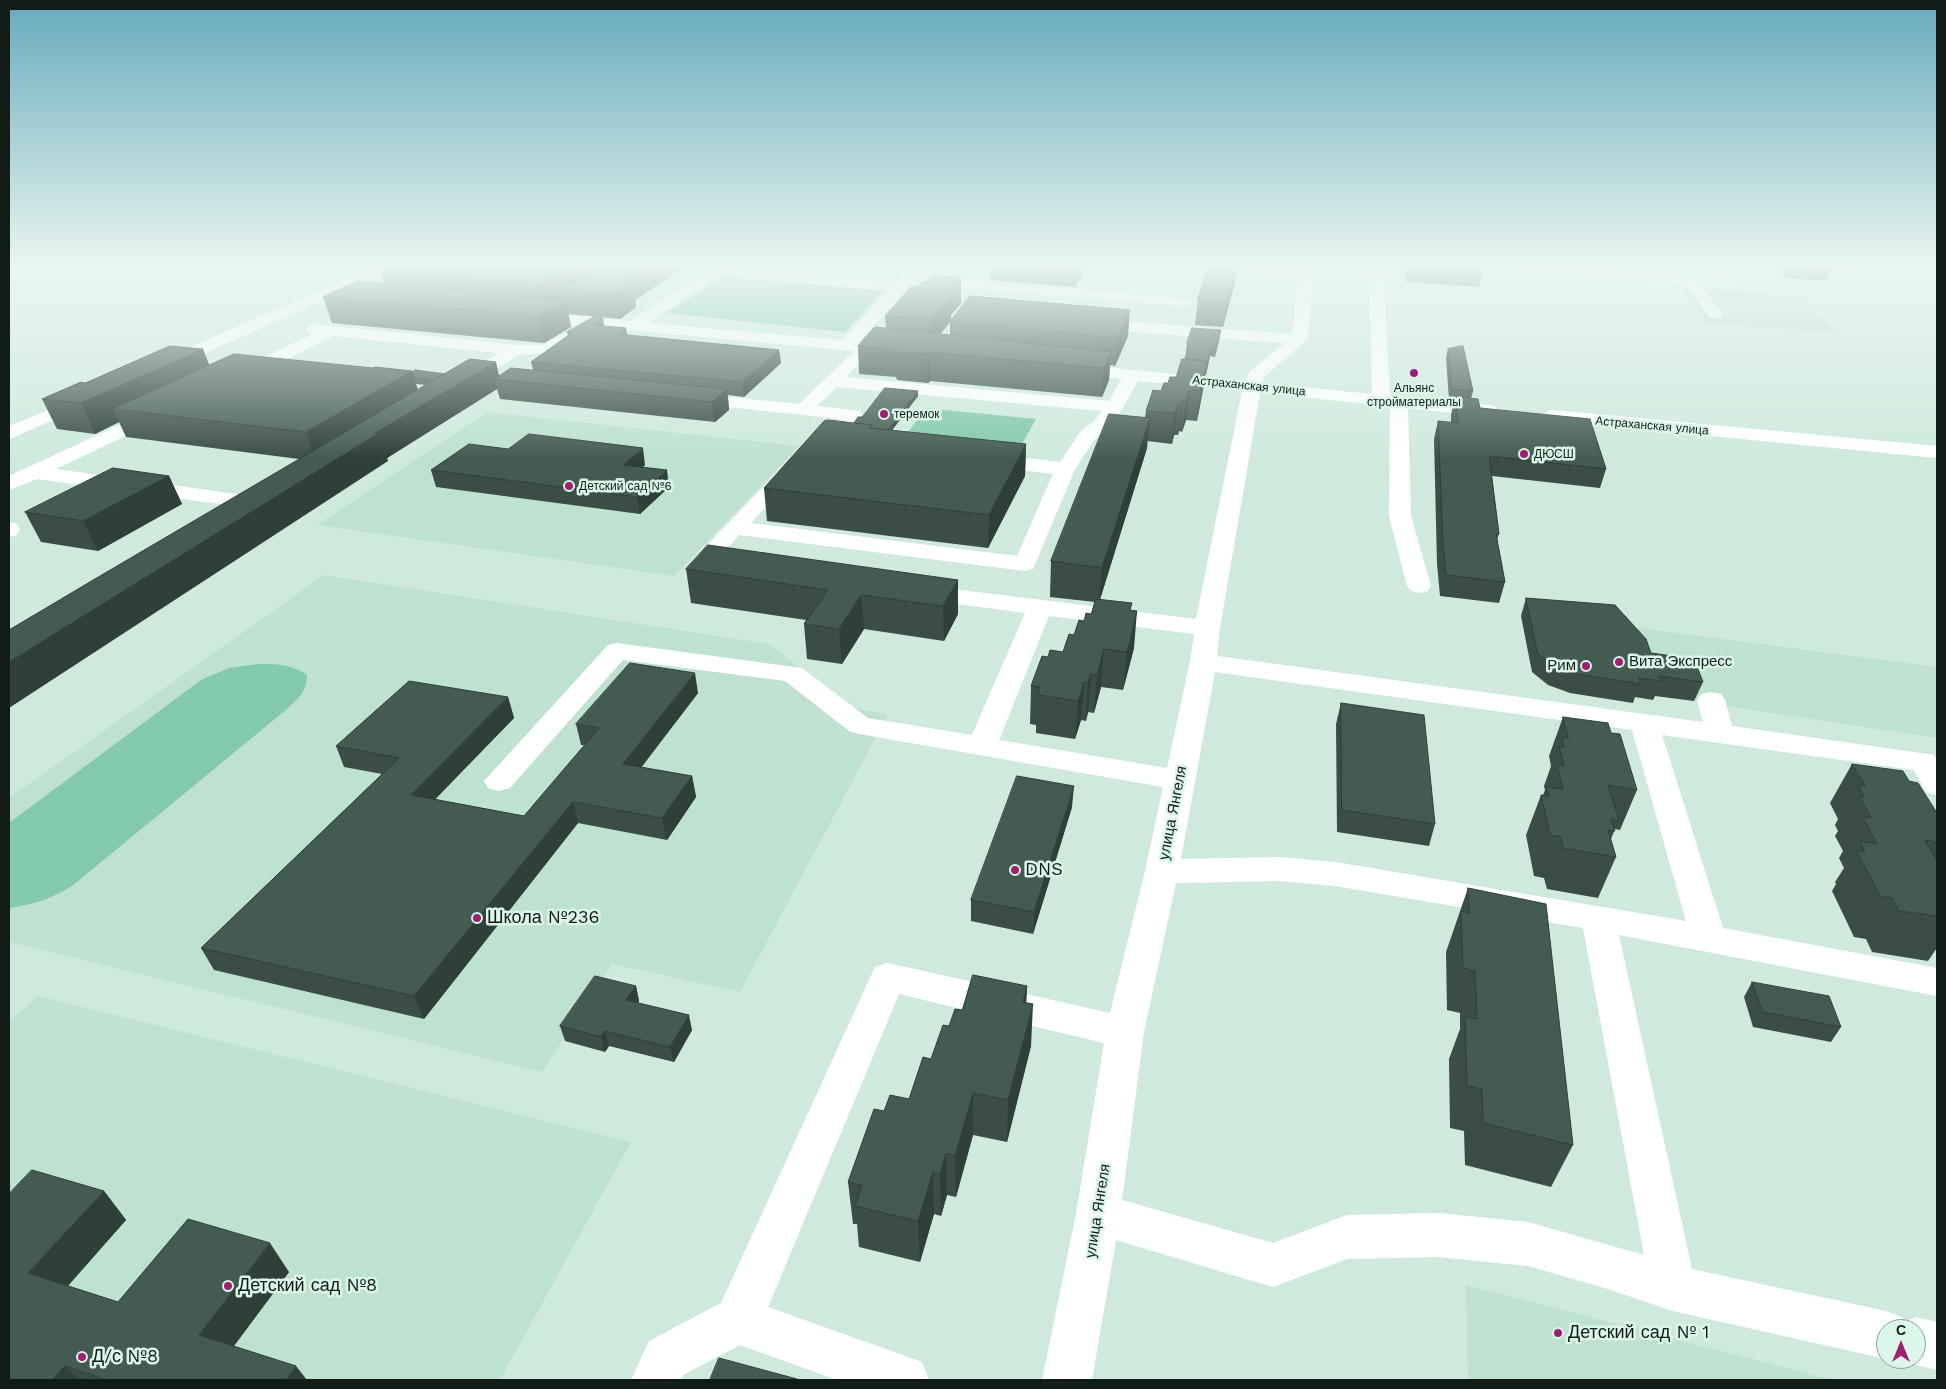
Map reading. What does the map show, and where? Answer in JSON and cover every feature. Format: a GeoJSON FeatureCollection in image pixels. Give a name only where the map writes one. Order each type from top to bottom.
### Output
{"type":"FeatureCollection","features":[{"type":"Feature","properties":{"kind":"street"},"geometry":{"type":"LineString","coordinates":[[153,370],[244,330]]}},
{"type":"Feature","properties":{"kind":"street"},"geometry":{"type":"LineString","coordinates":[[321,330],[516,350],[546,350],[582,330]]}},
{"type":"Feature","properties":{"kind":"street"},"geometry":{"type":"LineString","coordinates":[[674,330],[915,353]]}},
{"type":"Feature","properties":{"kind":"street"},"geometry":{"type":"LineString","coordinates":[[803,410],[832,381],[869,330]]}},
{"type":"Feature","properties":{"kind":"street"},"geometry":{"type":"LineString","coordinates":[[1163,330],[1300,339],[1301,330]]}},
{"type":"Feature","properties":{"kind":"street"},"geometry":{"type":"LineString","coordinates":[[1383,330],[1400,516],[1419,586]]}},
{"type":"Feature","properties":{"kind":"street"},"geometry":{"type":"LineString","coordinates":[[228,381],[331,331]]}},
{"type":"Feature","properties":{"kind":"street","name":"улица Янгеля"},"geometry":{"type":"LineString","coordinates":[[1067,1380],[1098,1214],[1125,1032],[1162,871],[1204,662],[1207,628],[1252,386],[1256,375],[1300,339]]}},
{"type":"Feature","properties":{"kind":"street"},"geometry":{"type":"LineString","coordinates":[[502,378],[465,380],[516,350]]}},
{"type":"Feature","properties":{"kind":"street","name":"Астраханская улица"},"geometry":{"type":"LineString","coordinates":[[1053,367],[1508,412]]}},
{"type":"Feature","properties":{"kind":"street"},"geometry":{"type":"LineString","coordinates":[[246,372],[276,376]]}},
{"type":"Feature","properties":{"kind":"street"},"geometry":{"type":"LineString","coordinates":[[734,528],[1025,564],[1064,469],[1088,435],[1101,425],[1115,407],[1132,375]]}},
{"type":"Feature","properties":{"kind":"street"},"geometry":{"type":"LineString","coordinates":[[832,381],[1115,407]]}},
{"type":"Feature","properties":{"kind":"street"},"geometry":{"type":"LineString","coordinates":[[9,433],[99,394]]}},
{"type":"Feature","properties":{"kind":"street"},"geometry":{"type":"LineString","coordinates":[[677,397],[853,415],[816,448],[702,562],[741,568]]}},
{"type":"Feature","properties":{"kind":"street"},"geometry":{"type":"LineString","coordinates":[[9,484],[175,406]]}},
{"type":"Feature","properties":{"kind":"street","name":"Астраханская улица"},"geometry":{"type":"LineString","coordinates":[[1538,415],[1937,452]]}},
{"type":"Feature","properties":{"kind":"street"},"geometry":{"type":"LineString","coordinates":[[816,448],[859,447]]}},
{"type":"Feature","properties":{"kind":"street"},"geometry":{"type":"LineString","coordinates":[[967,458],[1064,469]]}},
{"type":"Feature","properties":{"kind":"street"},"geometry":{"type":"LineString","coordinates":[[33,472],[273,499],[241,519]]}},
{"type":"Feature","properties":{"kind":"street"},"geometry":{"type":"LineString","coordinates":[[895,588],[1207,628]]}},
{"type":"Feature","properties":{"kind":"street"},"geometry":{"type":"LineString","coordinates":[[982,747],[1040,608]]}},
{"type":"Feature","properties":{"kind":"street"},"geometry":{"type":"LineString","coordinates":[[499,781],[616,651],[793,674],[859,725],[1172,778],[1179,781]]}},
{"type":"Feature","properties":{"kind":"street"},"geometry":{"type":"LineString","coordinates":[[1204,662],[1924,762],[1937,785]]}},
{"type":"Feature","properties":{"kind":"street"},"geometry":{"type":"LineString","coordinates":[[1711,700],[1720,733]]}},
{"type":"Feature","properties":{"kind":"street"},"geometry":{"type":"LineString","coordinates":[[1644,722],[1709,940]]}},
{"type":"Feature","properties":{"kind":"street"},"geometry":{"type":"LineString","coordinates":[[1162,871],[1279,869],[1335,874],[1598,918],[1937,982]]}},
{"type":"Feature","properties":{"kind":"street"},"geometry":{"type":"LineString","coordinates":[[1598,918],[1673,1288]]}},
{"type":"Feature","properties":{"kind":"street"},"geometry":{"type":"LineString","coordinates":[[656,1380],[666,1358],[738,1320],[888,977],[1125,1032]]}},
{"type":"Feature","properties":{"kind":"street"},"geometry":{"type":"LineString","coordinates":[[1098,1214],[1273,1265],[1347,1237],[1438,1235],[1528,1244],[1608,1266],[1673,1288],[1876,1333]]}},
{"type":"Feature","properties":{"kind":"street"},"geometry":{"type":"LineString","coordinates":[[738,1320],[904,1380]]}},
{"type":"Feature","properties":{"kind":"shaded area"},"geometry":{"type":"Polygon","coordinates":[[[1795,330],[1833,330],[1836,333],[1795,330]]]}},
{"type":"Feature","properties":{"kind":"shaded area","name":"Детский сад №6"},"geometry":{"type":"Polygon","coordinates":[[[487,412],[799,446],[674,576],[317,525],[487,412]]]}},
{"type":"Feature","properties":{"kind":"shaded area"},"geometry":{"type":"Polygon","coordinates":[[[324,575],[769,644],[850,707],[888,715],[740,992],[612,964],[542,1072],[9,942],[9,798],[324,575]]]}},
{"type":"Feature","properties":{"kind":"shaded area"},"geometry":{"type":"Polygon","coordinates":[[[1608,624],[1937,667],[1937,738],[1666,697],[1608,624]]]}},
{"type":"Feature","properties":{"kind":"shaded area"},"geometry":{"type":"Polygon","coordinates":[[[38,996],[631,1142],[500,1380],[9,1380],[9,1022],[38,996]]]}},
{"type":"Feature","properties":{"kind":"shaded area","name":"Детский сад № 1"},"geometry":{"type":"Polygon","coordinates":[[[1466,1285],[1833,1380],[1468,1380],[1466,1285]]]}},
{"type":"Feature","properties":{"kind":"green space"},"geometry":{"type":"Polygon","coordinates":[[[825,330],[847,330],[845,332],[825,330]]]}},
{"type":"Feature","properties":{"kind":"green space"},"geometry":{"type":"Polygon","coordinates":[[[926,408],[1036,419],[1022,444],[908,432],[926,408]]]}},
{"type":"Feature","properties":{"kind":"green space"},"geometry":{"type":"Polygon","coordinates":[[[258,664],[289,667],[307,675],[307,681],[301,695],[295,702],[72,886],[42,900],[9,908],[9,823],[201,680],[229,668],[258,664]]]}},
{"type":"Feature","properties":{"kind":"building"},"geometry":{"type":"Polygon","coordinates":[[[571,330],[624,330],[618,334],[779,350],[742,382],[531,362],[573,332],[567,332],[571,330]]]}},
{"type":"Feature","properties":{"kind":"building"},"geometry":{"type":"Polygon","coordinates":[[[872,330],[902,330],[1111,352],[1104,368],[929,352],[927,354],[895,352],[897,350],[858,346],[872,330]]]}},
{"type":"Feature","properties":{"kind":"building"},"geometry":{"type":"Polygon","coordinates":[[[1032,330],[1121,330],[1117,338],[1032,330]]]}},
{"type":"Feature","properties":{"kind":"building"},"geometry":{"type":"Polygon","coordinates":[[[1191,330],[1221,330],[1216,347],[1211,347],[1207,365],[1207,361],[1185,359],[1189,344],[1187,344],[1191,330]]]}},
{"type":"Feature","properties":{"kind":"building"},"geometry":{"type":"Polygon","coordinates":[[[170,346],[203,349],[81,403],[42,399],[81,382],[85,383],[170,346]]]}},
{"type":"Feature","properties":{"kind":"building"},"geometry":{"type":"Polygon","coordinates":[[[1463,346],[1473,391],[1452,389],[1448,349],[1463,346]]]}},
{"type":"Feature","properties":{"kind":"building"},"geometry":{"type":"Polygon","coordinates":[[[234,354],[412,371],[306,432],[113,409],[234,354]]]}},
{"type":"Feature","properties":{"kind":"building"},"geometry":{"type":"Polygon","coordinates":[[[470,359],[496,362],[375,433],[379,433],[9,662],[9,630],[470,359]]]}},
{"type":"Feature","properties":{"kind":"building"},"geometry":{"type":"Polygon","coordinates":[[[1182,359],[1207,361],[1200,391],[1189,390],[1186,402],[1182,401],[1181,405],[1178,405],[1175,413],[1146,411],[1153,390],[1161,391],[1164,383],[1168,383],[1170,377],[1176,377],[1182,359]]]}},
{"type":"Feature","properties":{"kind":"building"},"geometry":{"type":"Polygon","coordinates":[[[511,368],[727,389],[712,402],[495,379],[511,368]]]}},
{"type":"Feature","properties":{"kind":"building"},"geometry":{"type":"Polygon","coordinates":[[[415,370],[445,374],[434,380],[415,378],[413,372],[415,370]]]}},
{"type":"Feature","properties":{"kind":"building"},"geometry":{"type":"Polygon","coordinates":[[[885,388],[918,391],[888,430],[872,428],[872,425],[854,423],[858,417],[862,417],[885,388]]]}},
{"type":"Feature","properties":{"kind":"building"},"geometry":{"type":"Polygon","coordinates":[[[1455,397],[1478,399],[1480,408],[1590,419],[1606,469],[1489,456],[1499,534],[1496,534],[1505,582],[1446,575],[1438,421],[1458,423],[1455,397]]]}},
{"type":"Feature","properties":{"kind":"building"},"geometry":{"type":"Polygon","coordinates":[[[1109,414],[1150,418],[1102,568],[1051,561],[1109,414]]]}},
{"type":"Feature","properties":{"kind":"building"},"geometry":{"type":"Polygon","coordinates":[[[824,421],[872,425],[869,428],[1026,444],[989,515],[764,488],[824,421]]]}},
{"type":"Feature","properties":{"kind":"building"},"geometry":{"type":"Polygon","coordinates":[[[529,434],[643,448],[623,465],[667,470],[637,497],[431,470],[469,444],[508,449],[529,434]]]}},
{"type":"Feature","properties":{"kind":"building"},"geometry":{"type":"Polygon","coordinates":[[[113,468],[169,476],[83,521],[25,512],[113,468]]]}},
{"type":"Feature","properties":{"kind":"building"},"geometry":{"type":"Polygon","coordinates":[[[708,545],[958,580],[943,606],[861,595],[839,629],[804,624],[828,590],[686,569],[708,545]]]}},
{"type":"Feature","properties":{"kind":"building"},"geometry":{"type":"Polygon","coordinates":[[[1526,598],[1615,605],[1646,639],[1651,653],[1694,659],[1703,682],[1659,676],[1661,681],[1638,678],[1641,684],[1577,674],[1555,666],[1538,654],[1526,598]]]}},
{"type":"Feature","properties":{"kind":"building"},"geometry":{"type":"Polygon","coordinates":[[[1096,599],[1132,603],[1130,610],[1137,611],[1127,652],[1104,649],[1097,675],[1091,674],[1088,682],[1084,682],[1078,701],[1038,695],[1040,687],[1031,686],[1042,656],[1048,657],[1050,650],[1063,652],[1069,634],[1074,635],[1079,620],[1084,621],[1086,613],[1091,614],[1096,599]]]}},
{"type":"Feature","properties":{"kind":"building","name":"Школа №236"},"geometry":{"type":"Polygon","coordinates":[[[630,663],[695,673],[623,764],[692,776],[662,818],[573,802],[414,996],[201,948],[399,758],[336,746],[409,681],[508,697],[411,795],[524,816],[599,728],[576,724],[630,663]]]}},
{"type":"Feature","properties":{"kind":"building"},"geometry":{"type":"Polygon","coordinates":[[[1341,703],[1424,715],[1435,824],[1342,810],[1341,703]]]}},
{"type":"Feature","properties":{"kind":"building"},"geometry":{"type":"Polygon","coordinates":[[[1563,717],[1608,723],[1611,733],[1620,734],[1637,790],[1608,785],[1619,821],[1611,819],[1615,831],[1608,830],[1616,857],[1563,848],[1561,837],[1550,835],[1541,795],[1549,796],[1546,787],[1563,789],[1557,765],[1564,766],[1559,746],[1564,747],[1562,737],[1568,738],[1563,717]]]}},
{"type":"Feature","properties":{"kind":"building"},"geometry":{"type":"Polygon","coordinates":[[[1852,764],[1903,771],[1909,781],[1918,783],[1937,813],[1937,842],[1925,840],[1937,861],[1937,916],[1899,911],[1892,898],[1880,896],[1856,850],[1865,852],[1860,841],[1877,844],[1863,817],[1871,818],[1859,796],[1864,797],[1858,785],[1865,786],[1852,764]]]}},
{"type":"Feature","properties":{"kind":"building"},"geometry":{"type":"Polygon","coordinates":[[[1017,776],[1074,786],[1034,912],[971,900],[1017,776]]]}},
{"type":"Feature","properties":{"kind":"building"},"geometry":{"type":"Polygon","coordinates":[[[1468,888],[1546,904],[1573,1145],[1483,1123],[1482,1089],[1467,1086],[1465,1017],[1477,1019],[1475,971],[1463,968],[1461,911],[1469,913],[1468,888]]]}},
{"type":"Feature","properties":{"kind":"building"},"geometry":{"type":"Polygon","coordinates":[[[973,975],[1027,986],[1023,1002],[1033,1004],[1008,1100],[973,1093],[955,1156],[946,1153],[940,1174],[933,1172],[918,1221],[855,1206],[862,1185],[848,1182],[874,1109],[884,1111],[890,1095],[909,1099],[923,1057],[931,1059],[943,1025],[949,1026],[955,1009],[962,1010],[973,975]]]}},
{"type":"Feature","properties":{"kind":"building"},"geometry":{"type":"Polygon","coordinates":[[[595,976],[636,986],[626,1000],[689,1015],[670,1047],[605,1031],[601,1037],[560,1026],[595,976]]]}},
{"type":"Feature","properties":{"kind":"building"},"geometry":{"type":"Polygon","coordinates":[[[1752,982],[1829,996],[1841,1027],[1763,1012],[1752,982]]]}},
{"type":"Feature","properties":{"kind":"building","name":"Детский сад №8"},"geometry":{"type":"Polygon","coordinates":[[[32,1170],[104,1191],[28,1273],[118,1302],[188,1219],[270,1243],[199,1335],[296,1366],[286,1380],[107,1380],[65,1366],[52,1380],[9,1380],[9,1194],[32,1170]]]}},
{"type":"Feature","properties":{"kind":"building"},"geometry":{"type":"Polygon","coordinates":[[[719,1358],[797,1379],[797,1380],[710,1380],[719,1358]]]}},
{"type":"Feature","properties":{"kind":"place","name":"Альянс стройматериалы"},"geometry":{"type":"Point","coordinates":[1414,373]}},
{"type":"Feature","properties":{"kind":"place","name":"теремок"},"geometry":{"type":"Point","coordinates":[884,414]}},
{"type":"Feature","properties":{"kind":"place","name":"ДЮСШ"},"geometry":{"type":"Point","coordinates":[1524,454]}},
{"type":"Feature","properties":{"kind":"place","name":"Детский сад №6"},"geometry":{"type":"Point","coordinates":[569,486]}},
{"type":"Feature","properties":{"kind":"place","name":"Вита Экспресс"},"geometry":{"type":"Point","coordinates":[1619,662]}},
{"type":"Feature","properties":{"kind":"place","name":"Рим"},"geometry":{"type":"Point","coordinates":[1586,666]}},
{"type":"Feature","properties":{"kind":"place","name":"DNS"},"geometry":{"type":"Point","coordinates":[1015,870]}},
{"type":"Feature","properties":{"kind":"place","name":"Школа №236"},"geometry":{"type":"Point","coordinates":[477,918]}},
{"type":"Feature","properties":{"kind":"place","name":"Детский сад №8"},"geometry":{"type":"Point","coordinates":[228,1286]}},
{"type":"Feature","properties":{"kind":"place","name":"Детский сад № 1"},"geometry":{"type":"Point","coordinates":[1558,1333]}},
{"type":"Feature","properties":{"kind":"place","name":"Д/с №8"},"geometry":{"type":"Point","coordinates":[82,1357]}}]}
